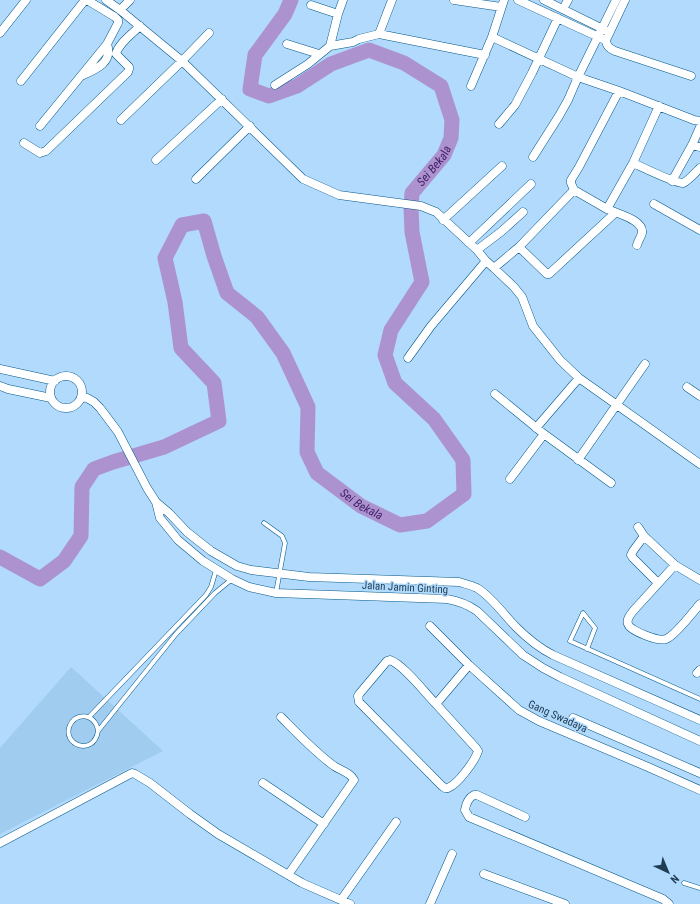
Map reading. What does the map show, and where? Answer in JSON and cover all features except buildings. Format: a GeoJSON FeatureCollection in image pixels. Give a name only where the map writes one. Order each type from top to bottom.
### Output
{"type":"FeatureCollection","features":[{"type":"Feature","properties":{"kind":"street"},"geometry":{"type":"LineString","coordinates":[[0,33],[26,0]]}},
{"type":"Feature","properties":{"kind":"street"},"geometry":{"type":"LineString","coordinates":[[21,81],[86,0],[116,17],[118,20],[118,23],[107,44],[40,126]]}},
{"type":"Feature","properties":{"kind":"street"},"geometry":{"type":"LineString","coordinates":[[106,0],[182,61],[303,179],[339,195],[421,206],[436,212],[514,287],[522,297],[533,326],[560,360],[579,378],[700,464]]}},
{"type":"Feature","properties":{"kind":"street"},"geometry":{"type":"LineString","coordinates":[[120,10],[130,0]]}},
{"type":"Feature","properties":{"kind":"street"},"geometry":{"type":"LineString","coordinates":[[330,46],[343,0]]}},
{"type":"Feature","properties":{"kind":"street"},"geometry":{"type":"LineString","coordinates":[[379,34],[392,0]]}},
{"type":"Feature","properties":{"kind":"street"},"geometry":{"type":"LineString","coordinates":[[454,0],[502,3],[492,37],[471,86]]}},
{"type":"Feature","properties":{"kind":"street"},"geometry":{"type":"LineString","coordinates":[[518,0],[558,18],[604,34]]}},
{"type":"Feature","properties":{"kind":"street"},"geometry":{"type":"LineString","coordinates":[[544,0],[563,9],[604,34]]}},
{"type":"Feature","properties":{"kind":"street"},"geometry":{"type":"LineString","coordinates":[[563,9],[568,0]]}},
{"type":"Feature","properties":{"kind":"street"},"geometry":{"type":"LineString","coordinates":[[616,0],[604,34],[610,49],[691,76]]}},
{"type":"Feature","properties":{"kind":"street"},"geometry":{"type":"LineString","coordinates":[[533,157],[559,116],[578,77],[625,0]]}},
{"type":"Feature","properties":{"kind":"street"},"geometry":{"type":"LineString","coordinates":[[311,5],[338,14]]}},
{"type":"Feature","properties":{"kind":"street"},"geometry":{"type":"LineString","coordinates":[[499,124],[516,105],[558,18]]}},
{"type":"Feature","properties":{"kind":"street"},"geometry":{"type":"LineString","coordinates":[[24,143],[40,153],[46,150],[128,72],[130,69],[129,67],[116,54],[116,51],[140,26]]}},
{"type":"Feature","properties":{"kind":"street"},"geometry":{"type":"LineString","coordinates":[[121,120],[209,33]]}},
{"type":"Feature","properties":{"kind":"street"},"geometry":{"type":"LineString","coordinates":[[275,85],[308,64],[330,46],[353,42],[379,34],[485,55]]}},
{"type":"Feature","properties":{"kind":"street"},"geometry":{"type":"LineString","coordinates":[[492,37],[578,77],[700,121]]}},
{"type":"Feature","properties":{"kind":"street"},"geometry":{"type":"LineString","coordinates":[[287,44],[319,54]]}},
{"type":"Feature","properties":{"kind":"street"},"geometry":{"type":"LineString","coordinates":[[619,91],[571,180],[571,185],[574,190],[611,211],[634,220],[642,230],[637,245]]}},
{"type":"Feature","properties":{"kind":"street"},"geometry":{"type":"LineString","coordinates":[[156,160],[222,99]]}},
{"type":"Feature","properties":{"kind":"street"},"geometry":{"type":"LineString","coordinates":[[519,247],[547,274],[549,274],[611,211],[659,106]]}},
{"type":"Feature","properties":{"kind":"street"},"geometry":{"type":"LineString","coordinates":[[196,179],[250,126]]}},
{"type":"Feature","properties":{"kind":"street"},"geometry":{"type":"LineString","coordinates":[[672,180],[696,146],[700,127]]}},
{"type":"Feature","properties":{"kind":"street"},"geometry":{"type":"LineString","coordinates":[[633,163],[681,183],[700,168]]}},
{"type":"Feature","properties":{"kind":"street"},"geometry":{"type":"LineString","coordinates":[[444,220],[502,166]]}},
{"type":"Feature","properties":{"kind":"street"},"geometry":{"type":"LineString","coordinates":[[469,243],[531,184]]}},
{"type":"Feature","properties":{"kind":"street"},"geometry":{"type":"LineString","coordinates":[[494,268],[519,247],[574,190]]}},
{"type":"Feature","properties":{"kind":"street"},"geometry":{"type":"LineString","coordinates":[[654,204],[700,230]]}},
{"type":"Feature","properties":{"kind":"street"},"geometry":{"type":"LineString","coordinates":[[477,250],[502,231],[523,212]]}},
{"type":"Feature","properties":{"kind":"street"},"geometry":{"type":"LineString","coordinates":[[408,358],[431,326],[486,261]]}},
{"type":"Feature","properties":{"kind":"street"},"geometry":{"type":"LineString","coordinates":[[578,460],[645,364]]}},
{"type":"Feature","properties":{"kind":"street"},"geometry":{"type":"LineString","coordinates":[[0,368],[55,381]]}},
{"type":"Feature","properties":{"kind":"street"},"geometry":{"type":"LineString","coordinates":[[64,376],[73,378],[80,384],[82,393],[76,405],[71,408],[65,408],[59,407],[54,403],[50,392],[55,381],[64,376]]}},
{"type":"Feature","properties":{"kind":"street"},"geometry":{"type":"LineString","coordinates":[[536,428],[579,378]]}},
{"type":"Feature","properties":{"kind":"street"},"geometry":{"type":"LineString","coordinates":[[0,386],[51,398]]}},
{"type":"Feature","properties":{"kind":"street"},"geometry":{"type":"LineString","coordinates":[[687,387],[700,396]]}},
{"type":"Feature","properties":{"kind":"street"},"geometry":{"type":"LineString","coordinates":[[495,394],[536,428],[611,483]]}},
{"type":"Feature","properties":{"kind":"street","name":"Jalan Jamin Ginting"},"geometry":{"type":"LineString","coordinates":[[81,397],[87,398],[94,402],[118,432],[147,488],[156,502],[187,532],[211,551],[237,566],[251,570],[309,577],[459,582],[470,585],[484,594],[518,628],[546,652],[700,720]]}},
{"type":"Feature","properties":{"kind":"street"},"geometry":{"type":"LineString","coordinates":[[510,479],[544,434]]}},
{"type":"Feature","properties":{"kind":"street","name":"Jalan Jamin Ginting"},"geometry":{"type":"LineString","coordinates":[[156,502],[160,518],[178,540],[202,562],[248,587],[276,593],[447,599],[459,601],[477,612],[523,655],[543,668],[700,741]]}},
{"type":"Feature","properties":{"kind":"street"},"geometry":{"type":"LineString","coordinates":[[638,527],[644,536],[675,565],[700,580]]}},
{"type":"Feature","properties":{"kind":"street"},"geometry":{"type":"LineString","coordinates":[[644,536],[631,555],[658,583]]}},
{"type":"Feature","properties":{"kind":"street"},"geometry":{"type":"LineString","coordinates":[[675,565],[629,616],[628,624],[632,629],[658,640],[665,640],[670,638],[700,604]]}},
{"type":"Feature","properties":{"kind":"street","name":"Gang Swadaya"},"geometry":{"type":"LineString","coordinates":[[430,626],[469,665],[519,710],[539,721],[700,790]]}},
{"type":"Feature","properties":{"kind":"street"},"geometry":{"type":"LineString","coordinates":[[390,660],[405,671],[436,704],[478,751],[476,758],[466,771],[456,782],[446,788],[423,768],[359,702],[358,696],[387,661],[390,660]]}},
{"type":"Feature","properties":{"kind":"street"},"geometry":{"type":"LineString","coordinates":[[436,704],[469,665]]}},
{"type":"Feature","properties":{"kind":"street"},"geometry":{"type":"LineString","coordinates":[[282,717],[315,750],[335,766],[354,778],[352,784],[288,875]]}},
{"type":"Feature","properties":{"kind":"street"},"geometry":{"type":"LineString","coordinates":[[573,718],[700,773]]}},
{"type":"Feature","properties":{"kind":"street"},"geometry":{"type":"LineString","coordinates":[[0,842],[132,773],[150,783],[218,834],[302,883],[350,904]]}},
{"type":"Feature","properties":{"kind":"street"},"geometry":{"type":"LineString","coordinates":[[263,783],[324,824]]}},
{"type":"Feature","properties":{"kind":"street"},"geometry":{"type":"LineString","coordinates":[[525,817],[474,795],[466,804],[464,810],[469,817],[666,902]]}},
{"type":"Feature","properties":{"kind":"street"},"geometry":{"type":"LineString","coordinates":[[341,900],[396,822]]}},
{"type":"Feature","properties":{"kind":"street"},"geometry":{"type":"LineString","coordinates":[[430,904],[452,854]]}},
{"type":"Feature","properties":{"kind":"street"},"geometry":{"type":"LineString","coordinates":[[484,874],[565,904]]}},
{"type":"Feature","properties":{"kind":"lane"},"geometry":{"type":"LineString","coordinates":[[264,523],[282,536],[285,540],[276,593]]}},
{"type":"Feature","properties":{"kind":"lane"},"geometry":{"type":"LineString","coordinates":[[89,717],[206,595],[211,587],[216,570]]}},
{"type":"Feature","properties":{"kind":"lane"},"geometry":{"type":"LineString","coordinates":[[98,732],[96,723],[93,719],[84,716],[75,719],[69,726],[68,731],[71,740],[78,745],[88,746],[95,740],[98,732],[176,634],[215,593],[232,579]]}},
{"type":"Feature","properties":{"kind":"lane"},"geometry":{"type":"LineString","coordinates":[[587,649],[595,628],[583,613],[570,641],[587,649],[700,699]]}},
{"type":"Feature","properties":{"kind":"lane"},"geometry":{"type":"LineString","coordinates":[[172,630],[176,634]]}},
{"type":"Feature","properties":{"kind":"lane"},"geometry":{"type":"LineString","coordinates":[[684,883],[700,888]]}},
{"type":"Feature","properties":{"kind":"shaded area"},"geometry":{"type":"Polygon","coordinates":[[[71,667],[163,751],[0,834],[0,748],[71,667]]]}},
{"type":"Feature","properties":{"kind":"waterway","name":"Sei Bekala"},"geometry":{"type":"LineString","coordinates":[[0,557],[40,579],[64,561],[81,536],[82,487],[94,469],[164,447],[219,421],[214,383],[181,348],[175,302],[165,258],[182,225],[204,221],[227,293],[257,317],[283,353],[308,407],[307,452],[317,473],[361,506],[400,525],[427,521],[464,494],[463,460],[434,419],[395,383],[385,355],[391,330],[422,282],[412,232],[412,193],[444,155],[451,138],[452,120],[441,86],[404,63],[369,50],[331,64],[297,86],[269,96],[250,89],[255,55],[285,14],[291,0]]}}]}
